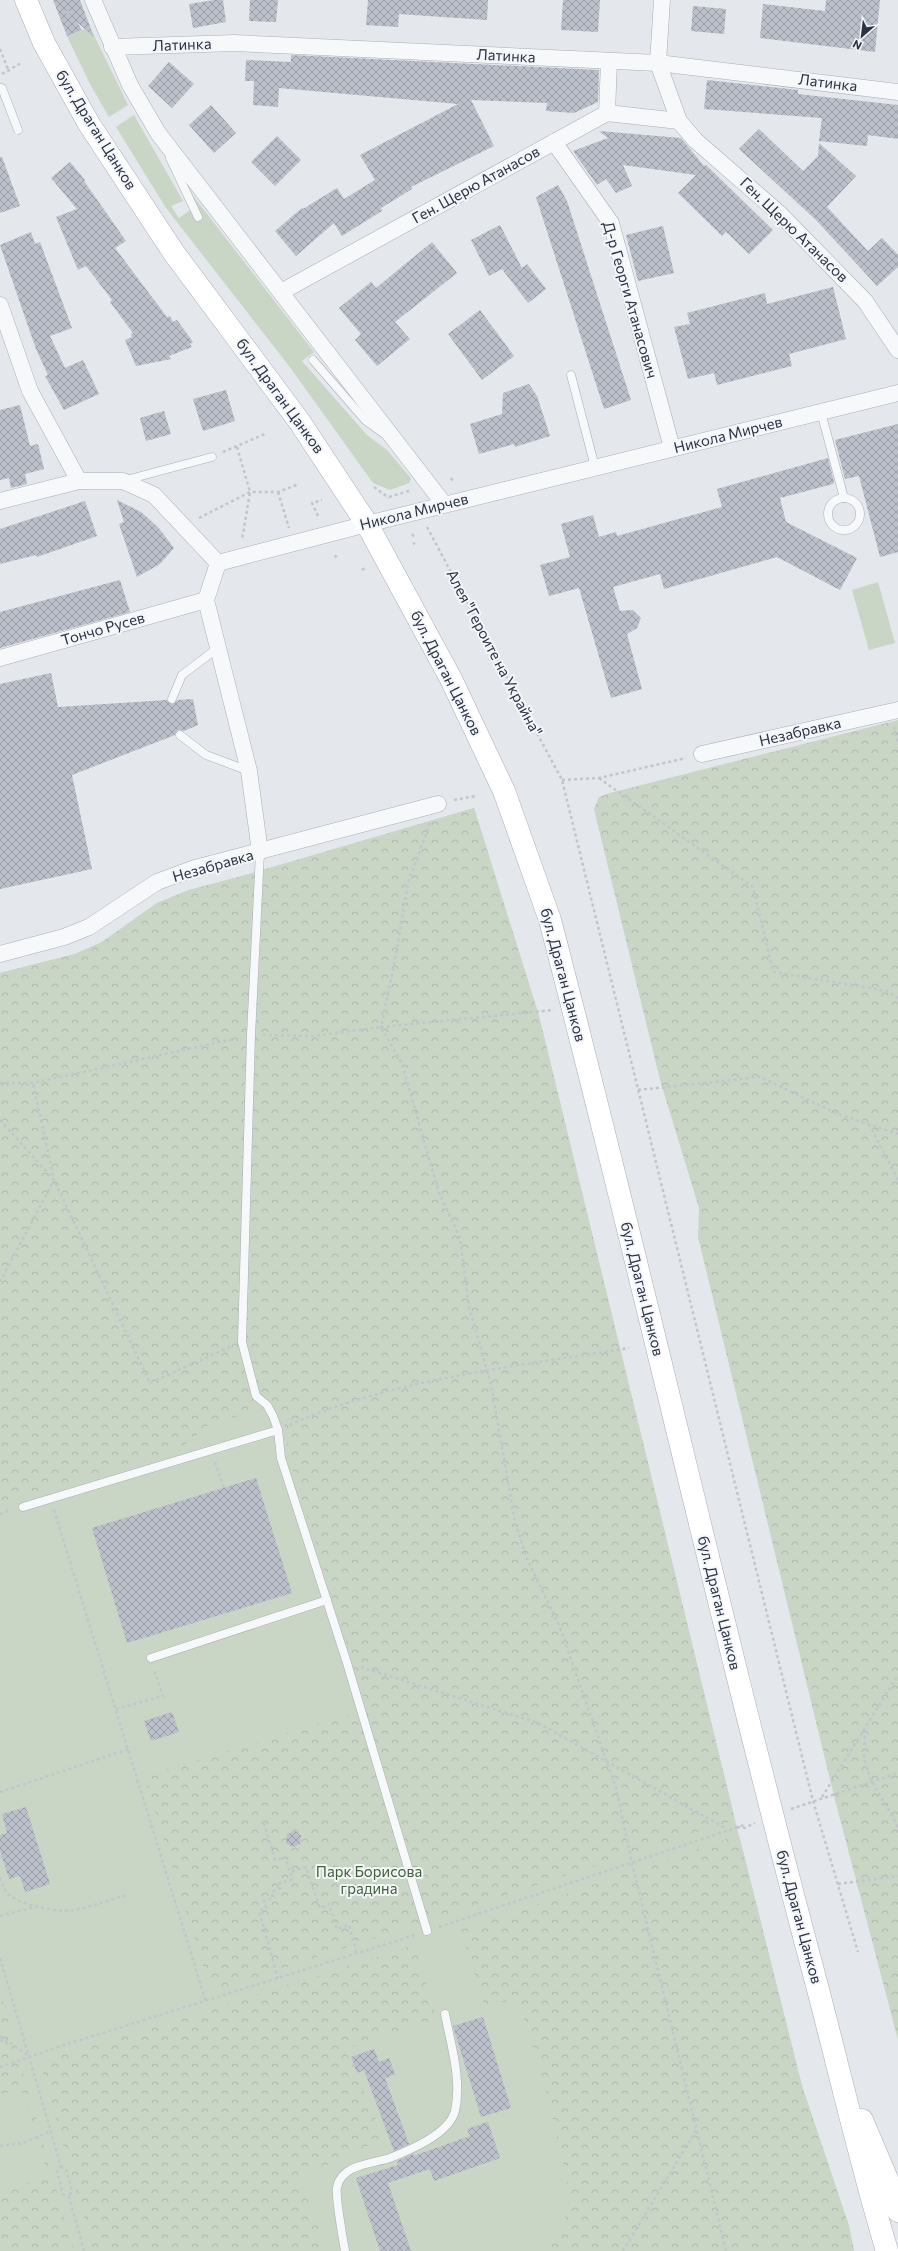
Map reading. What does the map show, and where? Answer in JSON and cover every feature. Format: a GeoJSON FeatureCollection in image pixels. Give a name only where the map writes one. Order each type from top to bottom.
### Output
{"type":"FeatureCollection","features":[{"type":"Feature","properties":{"kind":"main road","name":"бул. Драган Цанков"},"geometry":{"type":"LineString","coordinates":[[26,0],[44,43],[89,124],[174,253],[298,421],[366,524],[451,679],[504,791],[550,920],[772,1815],[837,2060],[867,2186],[887,2251]]}},
{"type":"Feature","properties":{"kind":"main road","name":"бул. Драган Цанков"},"geometry":{"type":"LineString","coordinates":[[837,2060],[887,2178],[898,2211]]}},
{"type":"Feature","properties":{"kind":"street"},"geometry":{"type":"LineString","coordinates":[[93,0],[130,86],[157,131],[444,504]]}},
{"type":"Feature","properties":{"kind":"street"},"geometry":{"type":"LineString","coordinates":[[658,63],[662,0]]}},
{"type":"Feature","properties":{"kind":"street","name":"Латинка"},"geometry":{"type":"LineString","coordinates":[[112,47],[235,43],[658,63],[898,92]]}},
{"type":"Feature","properties":{"kind":"street"},"geometry":{"type":"LineString","coordinates":[[609,61],[607,113],[679,121]]}},
{"type":"Feature","properties":{"kind":"street","name":"Ген. Щерю Атанасов"},"geometry":{"type":"LineString","coordinates":[[658,63],[679,121],[695,140],[780,214],[865,301],[898,350]]}},
{"type":"Feature","properties":{"kind":"street","name":"Ген. Щерю Атанасов"},"geometry":{"type":"LineString","coordinates":[[281,292],[607,113]]}},
{"type":"Feature","properties":{"kind":"street","name":"Д-р Георги Атанасович"},"geometry":{"type":"LineString","coordinates":[[554,142],[611,223],[672,448]]}},
{"type":"Feature","properties":{"kind":"street"},"geometry":{"type":"LineString","coordinates":[[0,306],[30,391],[79,480]]}},
{"type":"Feature","properties":{"kind":"street","name":"Никола Мирчев"},"geometry":{"type":"LineString","coordinates":[[218,563],[444,504],[898,393]]}},
{"type":"Feature","properties":{"kind":"street"},"geometry":{"type":"LineString","coordinates":[[0,501],[79,480],[123,481],[154,495],[218,563],[206,600],[249,771],[260,852]]}},
{"type":"Feature","properties":{"kind":"street","name":"Тончо Русев"},"geometry":{"type":"LineString","coordinates":[[0,658],[206,600]]}},
{"type":"Feature","properties":{"kind":"street","name":"Незабравка"},"geometry":{"type":"LineString","coordinates":[[702,754],[898,710]]}},
{"type":"Feature","properties":{"kind":"street","name":"Незабравка"},"geometry":{"type":"LineString","coordinates":[[0,954],[64,937],[89,927],[157,882],[195,868],[438,804]]}},
{"type":"Feature","properties":{"kind":"lane"},"geometry":{"type":"LineString","coordinates":[[0,88],[2,88],[18,130]]}},
{"type":"Feature","properties":{"kind":"lane"},"geometry":{"type":"LineString","coordinates":[[157,131],[198,217]]}},
{"type":"Feature","properties":{"kind":"lane"},"geometry":{"type":"LineString","coordinates":[[313,360],[365,420],[396,442]]}},
{"type":"Feature","properties":{"kind":"lane"},"geometry":{"type":"LineString","coordinates":[[572,374],[595,467]]}},
{"type":"Feature","properties":{"kind":"lane"},"geometry":{"type":"LineString","coordinates":[[821,412],[844,498]]}},
{"type":"Feature","properties":{"kind":"lane"},"geometry":{"type":"LineString","coordinates":[[123,481],[212,457]]}},
{"type":"Feature","properties":{"kind":"lane"},"geometry":{"type":"LineString","coordinates":[[844,498],[849,499],[858,505],[860,516],[856,525],[846,530],[841,530],[836,528],[828,521],[828,510],[834,501],[844,498]]}},
{"type":"Feature","properties":{"kind":"lane"},"geometry":{"type":"LineString","coordinates":[[172,699],[182,675],[219,647]]}},
{"type":"Feature","properties":{"kind":"lane"},"geometry":{"type":"LineString","coordinates":[[180,735],[206,755],[249,771]]}},
{"type":"Feature","properties":{"kind":"lane"},"geometry":{"type":"LineString","coordinates":[[260,852],[251,1035],[242,1342],[256,1396],[267,1405],[278,1430],[282,1458],[347,1663],[428,1931]]}},
{"type":"Feature","properties":{"kind":"lane"},"geometry":{"type":"LineString","coordinates":[[23,1507],[278,1430]]}},
{"type":"Feature","properties":{"kind":"lane"},"geometry":{"type":"LineString","coordinates":[[150,1658],[327,1600]]}},
{"type":"Feature","properties":{"kind":"lane"},"geometry":{"type":"LineString","coordinates":[[345,2251],[337,2187],[346,2172],[367,2164],[390,2158],[432,2138],[447,2126],[454,2111],[457,2081],[446,2014]]}},
{"type":"Feature","properties":{"kind":"path"},"geometry":{"type":"LineString","coordinates":[[67,11],[69,16],[71,15]]}},
{"type":"Feature","properties":{"kind":"path"},"geometry":{"type":"LineString","coordinates":[[0,49],[9,72]]}},
{"type":"Feature","properties":{"kind":"path"},"geometry":{"type":"LineString","coordinates":[[0,75],[9,72],[21,63]]}},
{"type":"Feature","properties":{"kind":"path"},"geometry":{"type":"LineString","coordinates":[[239,558],[250,492],[236,447],[265,434]]}},
{"type":"Feature","properties":{"kind":"path"},"geometry":{"type":"LineString","coordinates":[[451,478],[454,482]]}},
{"type":"Feature","properties":{"kind":"path"},"geometry":{"type":"LineString","coordinates":[[203,516],[250,492],[278,492],[298,484]]}},
{"type":"Feature","properties":{"kind":"path"},"geometry":{"type":"LineString","coordinates":[[374,487],[389,497],[391,501]]}},
{"type":"Feature","properties":{"kind":"path"},"geometry":{"type":"LineString","coordinates":[[389,497],[418,488]]}},
{"type":"Feature","properties":{"kind":"path"},"geometry":{"type":"LineString","coordinates":[[278,492],[294,543]]}},
{"type":"Feature","properties":{"kind":"path"},"geometry":{"type":"LineString","coordinates":[[318,516],[312,503],[322,500]]}},
{"type":"Feature","properties":{"kind":"path","name":"Алея \"Героите на Украйна\""},"geometry":{"type":"LineString","coordinates":[[426,526],[562,780],[813,1801],[858,1952]]}},
{"type":"Feature","properties":{"kind":"path"},"geometry":{"type":"LineString","coordinates":[[412,534],[415,538]]}},
{"type":"Feature","properties":{"kind":"path"},"geometry":{"type":"LineString","coordinates":[[335,555],[337,559]]}},
{"type":"Feature","properties":{"kind":"path"},"geometry":{"type":"LineString","coordinates":[[362,570],[366,567]]}},
{"type":"Feature","properties":{"kind":"path"},"geometry":{"type":"LineString","coordinates":[[562,780],[600,778],[702,754]]}},
{"type":"Feature","properties":{"kind":"path"},"geometry":{"type":"LineString","coordinates":[[600,778],[753,887],[773,972],[887,991],[898,998]]}},
{"type":"Feature","properties":{"kind":"path"},"geometry":{"type":"LineString","coordinates":[[476,796],[438,804],[408,883],[394,965],[381,1028],[402,1064],[438,1190],[460,1238],[469,1306],[488,1372],[515,1521],[526,1557],[560,1625],[616,1788],[632,1863],[726,2251]]}},
{"type":"Feature","properties":{"kind":"path"},"geometry":{"type":"LineString","coordinates":[[0,1083],[33,1083],[251,1035],[313,1036],[572,1007]]}},
{"type":"Feature","properties":{"kind":"path"},"geometry":{"type":"LineString","coordinates":[[638,1090],[760,1077],[838,1114],[898,1134]]}},
{"type":"Feature","properties":{"kind":"path"},"geometry":{"type":"LineString","coordinates":[[33,1083],[54,1180],[150,1383],[242,1342]]}},
{"type":"Feature","properties":{"kind":"path"},"geometry":{"type":"LineString","coordinates":[[0,1120],[54,1180]]}},
{"type":"Feature","properties":{"kind":"path"},"geometry":{"type":"LineString","coordinates":[[869,1124],[898,1180]]}},
{"type":"Feature","properties":{"kind":"path"},"geometry":{"type":"LineString","coordinates":[[0,1282],[54,1180]]}},
{"type":"Feature","properties":{"kind":"path"},"geometry":{"type":"LineString","coordinates":[[278,1430],[307,1417],[391,1390],[629,1348]]}},
{"type":"Feature","properties":{"kind":"path"},"geometry":{"type":"LineString","coordinates":[[214,1458],[224,1488]]}},
{"type":"Feature","properties":{"kind":"path"},"geometry":{"type":"LineString","coordinates":[[51,1498],[206,2002]]}},
{"type":"Feature","properties":{"kind":"path"},"geometry":{"type":"LineString","coordinates":[[347,1663],[538,1723],[608,1764],[728,1830]]}},
{"type":"Feature","properties":{"kind":"path"},"geometry":{"type":"LineString","coordinates":[[116,1709],[163,1696],[155,1672]]}},
{"type":"Feature","properties":{"kind":"path"},"geometry":{"type":"LineString","coordinates":[[898,1675],[822,1798],[898,1773]]}},
{"type":"Feature","properties":{"kind":"path"},"geometry":{"type":"LineString","coordinates":[[865,1730],[865,1762],[872,1781],[895,1820],[898,1829]]}},
{"type":"Feature","properties":{"kind":"path"},"geometry":{"type":"LineString","coordinates":[[0,1792],[129,1749]]}},
{"type":"Feature","properties":{"kind":"path"},"geometry":{"type":"LineString","coordinates":[[264,1823],[275,1860],[285,1857],[292,1879],[280,1883],[281,1888],[272,1892],[273,1898],[264,1901],[266,1908],[259,1911],[278,1979]]}},
{"type":"Feature","properties":{"kind":"path"},"geometry":{"type":"LineString","coordinates":[[0,2068],[30,2056],[206,2002],[428,1931],[744,1825]]}},
{"type":"Feature","properties":{"kind":"path"},"geometry":{"type":"LineString","coordinates":[[290,1872],[306,1867],[320,1908],[330,1904],[337,1928],[349,1925],[357,1954]]}},
{"type":"Feature","properties":{"kind":"path"},"geometry":{"type":"LineString","coordinates":[[838,1884],[898,1876]]}},
{"type":"Feature","properties":{"kind":"path"},"geometry":{"type":"LineString","coordinates":[[0,1878],[3,1886],[12,1896],[40,1906],[73,1910],[127,1894]]}},
{"type":"Feature","properties":{"kind":"path"},"geometry":{"type":"LineString","coordinates":[[0,1916],[40,1906]]}},
{"type":"Feature","properties":{"kind":"path"},"geometry":{"type":"LineString","coordinates":[[0,1958],[30,2056],[61,2166],[66,2169],[72,2191],[69,2196],[84,2251]]}},
{"type":"Feature","properties":{"kind":"path"},"geometry":{"type":"LineString","coordinates":[[0,2036],[30,2056]]}},
{"type":"Feature","properties":{"kind":"path"},"geometry":{"type":"LineString","coordinates":[[0,2040],[17,2048]]}},
{"type":"Feature","properties":{"kind":"path"},"geometry":{"type":"LineString","coordinates":[[623,2251],[697,2130]]}},
{"type":"Feature","properties":{"kind":"path"},"geometry":{"type":"LineString","coordinates":[[0,2146],[23,2143],[51,2131]]}},
{"type":"Feature","properties":{"kind":"path"},"geometry":{"type":"LineString","coordinates":[[61,2166],[56,2172],[63,2194],[69,2196]]}},
{"type":"Feature","properties":{"kind":"green space"},"geometry":{"type":"Polygon","coordinates":[[[90,27],[128,105],[109,117],[90,84],[67,36],[90,27]]]}},
{"type":"Feature","properties":{"kind":"green space"},"geometry":{"type":"Polygon","coordinates":[[[134,115],[183,201],[171,206],[179,218],[197,205],[190,192],[314,352],[302,361],[367,435],[387,450],[411,479],[409,483],[390,490],[373,483],[289,366],[166,208],[116,127],[134,115]]]}},
{"type":"Feature","properties":{"kind":"green space"},"geometry":{"type":"Polygon","coordinates":[[[878,582],[895,643],[869,650],[852,590],[878,582]]]}},
{"type":"Feature","properties":{"kind":"green space"},"geometry":{"type":"Polygon","coordinates":[[[898,720],[898,2040],[835,1800],[698,1237],[699,1208],[660,1080],[594,809],[599,797],[610,793],[898,720]]]}},
{"type":"Feature","properties":{"kind":"green space","name":"Парк Борисова градина"},"geometry":{"type":"Polygon","coordinates":[[[474,808],[539,1016],[735,1820],[802,2086],[849,2226],[854,2251],[0,2251],[0,973],[75,954],[102,942],[157,903],[189,890],[242,876],[474,808]]]}},
{"type":"Feature","properties":{"kind":"green space"},"geometry":{"type":"Polygon","coordinates":[[[474,808],[539,1016],[735,1820],[211,1992],[144,1776],[367,1709],[289,1458],[285,1427],[277,1404],[208,1425],[181,1448],[0,1504],[0,973],[75,954],[102,942],[157,903],[189,890],[242,876],[474,808]]]}},
{"type":"Feature","properties":{"kind":"green space"},"geometry":{"type":"Polygon","coordinates":[[[739,1835],[802,2086],[849,2226],[854,2251],[541,2251],[546,2248],[566,2216],[569,2190],[550,2106],[518,1998],[485,2007],[460,1930],[739,1835]]]}},
{"type":"Feature","properties":{"kind":"green space"},"geometry":{"type":"Polygon","coordinates":[[[415,1945],[437,2019],[346,2049],[384,2138],[300,2178],[327,2251],[93,2251],[40,2062],[415,1945]]]}},
{"type":"Feature","properties":{"kind":"green space"},"geometry":{"type":"Polygon","coordinates":[[[0,1991],[74,2251],[0,2251],[0,2197],[47,2173],[21,2088],[0,2095],[0,1991]]]}},
{"type":"Feature","properties":{"kind":"building"},"geometry":{"type":"Polygon","coordinates":[[[53,0],[80,0],[94,37],[77,22],[82,30],[67,36],[53,0]]]}},
{"type":"Feature","properties":{"kind":"building"},"geometry":{"type":"Polygon","coordinates":[[[223,0],[226,22],[193,28],[189,4],[223,0]]]}},
{"type":"Feature","properties":{"kind":"building"},"geometry":{"type":"Polygon","coordinates":[[[250,0],[278,0],[276,22],[249,21],[250,0]]]}},
{"type":"Feature","properties":{"kind":"building"},"geometry":{"type":"Polygon","coordinates":[[[368,0],[488,0],[487,20],[399,14],[398,27],[366,25],[368,0]]]}},
{"type":"Feature","properties":{"kind":"building"},"geometry":{"type":"Polygon","coordinates":[[[563,0],[600,0],[598,32],[561,30],[563,0]]]}},
{"type":"Feature","properties":{"kind":"building"},"geometry":{"type":"Polygon","coordinates":[[[826,0],[880,0],[875,52],[760,38],[763,4],[825,11],[826,0]]]}},
{"type":"Feature","properties":{"kind":"building"},"geometry":{"type":"Polygon","coordinates":[[[693,6],[726,9],[724,34],[691,31],[693,6]]]}},
{"type":"Feature","properties":{"kind":"building"},"geometry":{"type":"Polygon","coordinates":[[[291,55],[599,70],[598,102],[574,113],[546,111],[547,103],[471,100],[494,146],[411,187],[412,189],[381,208],[382,211],[342,236],[334,223],[296,256],[275,231],[302,208],[303,209],[337,188],[344,199],[375,180],[360,155],[458,104],[279,88],[278,107],[253,105],[254,81],[245,81],[246,60],[291,62],[291,55]]]}},
{"type":"Feature","properties":{"kind":"building"},"geometry":{"type":"Polygon","coordinates":[[[169,62],[194,84],[172,108],[148,86],[169,62]]]}},
{"type":"Feature","properties":{"kind":"building"},"geometry":{"type":"Polygon","coordinates":[[[707,80],[798,90],[798,94],[898,105],[898,139],[868,135],[867,146],[819,141],[822,118],[704,109],[707,80]]]}},
{"type":"Feature","properties":{"kind":"building"},"geometry":{"type":"Polygon","coordinates":[[[211,105],[236,133],[214,153],[189,125],[211,105]]]}},
{"type":"Feature","properties":{"kind":"building"},"geometry":{"type":"Polygon","coordinates":[[[759,129],[803,171],[818,156],[819,143],[856,176],[827,207],[868,251],[882,238],[898,255],[898,267],[877,286],[816,220],[739,149],[759,129]]]}},
{"type":"Feature","properties":{"kind":"building"},"geometry":{"type":"Polygon","coordinates":[[[599,131],[681,138],[704,166],[706,165],[773,230],[749,254],[726,232],[722,236],[678,193],[696,175],[623,165],[632,186],[616,193],[606,179],[597,185],[573,151],[608,138],[599,131]]]}},
{"type":"Feature","properties":{"kind":"building"},"geometry":{"type":"Polygon","coordinates":[[[277,136],[301,160],[275,186],[251,162],[277,136]]]}},
{"type":"Feature","properties":{"kind":"building"},"geometry":{"type":"Polygon","coordinates":[[[0,157],[2,157],[20,206],[0,213],[0,157]]]}},
{"type":"Feature","properties":{"kind":"building"},"geometry":{"type":"Polygon","coordinates":[[[70,162],[85,180],[84,181],[126,241],[115,248],[167,317],[170,316],[173,322],[177,320],[193,342],[190,344],[192,347],[169,356],[171,359],[136,366],[125,340],[132,337],[131,334],[133,333],[110,302],[112,300],[86,266],[78,270],[56,217],[77,209],[51,178],[70,162]]]}},
{"type":"Feature","properties":{"kind":"building"},"geometry":{"type":"Polygon","coordinates":[[[558,185],[567,201],[631,400],[604,409],[536,197],[558,185]]]}},
{"type":"Feature","properties":{"kind":"building"},"geometry":{"type":"Polygon","coordinates":[[[500,225],[522,268],[527,264],[546,289],[528,303],[502,269],[489,276],[471,240],[500,225]]]}},
{"type":"Feature","properties":{"kind":"building"},"geometry":{"type":"Polygon","coordinates":[[[663,226],[674,273],[638,281],[626,235],[663,226]]]}},
{"type":"Feature","properties":{"kind":"building"},"geometry":{"type":"Polygon","coordinates":[[[31,232],[35,244],[40,242],[72,328],[50,336],[65,368],[83,360],[99,394],[64,410],[45,376],[48,375],[36,349],[0,245],[31,232]]]}},
{"type":"Feature","properties":{"kind":"building"},"geometry":{"type":"Polygon","coordinates":[[[432,242],[457,273],[395,322],[410,339],[377,366],[355,340],[361,334],[339,308],[371,282],[376,288],[432,242]]]}},
{"type":"Feature","properties":{"kind":"building"},"geometry":{"type":"Polygon","coordinates":[[[833,287],[846,339],[789,354],[792,366],[717,385],[714,373],[688,379],[674,327],[690,324],[687,313],[765,293],[767,304],[833,287]]]}},
{"type":"Feature","properties":{"kind":"building"},"geometry":{"type":"Polygon","coordinates":[[[480,310],[514,356],[482,380],[448,334],[480,310]]]}},
{"type":"Feature","properties":{"kind":"building"},"geometry":{"type":"Polygon","coordinates":[[[529,384],[537,396],[550,436],[515,447],[514,444],[479,454],[470,424],[502,414],[503,393],[529,384]]]}},
{"type":"Feature","properties":{"kind":"building"},"geometry":{"type":"Polygon","coordinates":[[[226,390],[235,421],[203,431],[193,399],[226,390]]]}},
{"type":"Feature","properties":{"kind":"building"},"geometry":{"type":"Polygon","coordinates":[[[20,405],[30,446],[38,444],[44,469],[25,474],[27,484],[11,488],[9,478],[0,480],[0,410],[20,405]]]}},
{"type":"Feature","properties":{"kind":"building"},"geometry":{"type":"Polygon","coordinates":[[[164,411],[171,434],[146,441],[140,418],[164,411]]]}},
{"type":"Feature","properties":{"kind":"building"},"geometry":{"type":"Polygon","coordinates":[[[898,424],[898,552],[880,557],[859,476],[845,479],[835,440],[898,424]]]}},
{"type":"Feature","properties":{"kind":"building"},"geometry":{"type":"Polygon","coordinates":[[[828,458],[834,482],[833,484],[780,498],[786,522],[857,558],[840,590],[777,557],[664,589],[660,574],[613,587],[620,611],[633,610],[641,618],[637,628],[627,634],[642,689],[611,698],[579,588],[549,596],[540,565],[570,557],[561,524],[593,515],[599,537],[616,532],[617,536],[722,507],[717,489],[828,458]]]}},
{"type":"Feature","properties":{"kind":"building"},"geometry":{"type":"Polygon","coordinates":[[[117,500],[141,512],[158,527],[174,548],[160,564],[137,577],[119,524],[124,522],[117,500]]]}},
{"type":"Feature","properties":{"kind":"building"},"geometry":{"type":"Polygon","coordinates":[[[85,501],[97,536],[37,557],[36,555],[0,564],[0,529],[85,501]]]}},
{"type":"Feature","properties":{"kind":"building"},"geometry":{"type":"Polygon","coordinates":[[[120,580],[130,612],[0,648],[0,612],[120,580]]]}},
{"type":"Feature","properties":{"kind":"building"},"geometry":{"type":"Polygon","coordinates":[[[51,673],[58,707],[167,700],[172,704],[178,700],[193,699],[198,725],[184,731],[178,730],[175,735],[72,775],[92,869],[0,889],[0,684],[51,673]]]}},
{"type":"Feature","properties":{"kind":"building"},"geometry":{"type":"Polygon","coordinates":[[[256,1478],[292,1593],[127,1643],[92,1528],[256,1478]]]}},
{"type":"Feature","properties":{"kind":"building"},"geometry":{"type":"Polygon","coordinates":[[[172,1712],[179,1732],[151,1741],[144,1721],[172,1712]]]}},
{"type":"Feature","properties":{"kind":"building"},"geometry":{"type":"Polygon","coordinates":[[[26,1807],[50,1884],[25,1892],[20,1876],[9,1879],[0,1850],[0,1835],[7,1833],[2,1814],[26,1807]]]}},
{"type":"Feature","properties":{"kind":"building"},"geometry":{"type":"Polygon","coordinates":[[[295,1831],[301,1836],[300,1844],[293,1847],[286,1843],[287,1834],[295,1831]]]}},
{"type":"Feature","properties":{"kind":"building"},"geometry":{"type":"Polygon","coordinates":[[[483,2017],[511,2108],[481,2117],[453,2026],[483,2017]]]}},
{"type":"Feature","properties":{"kind":"building"},"geometry":{"type":"Polygon","coordinates":[[[374,2049],[379,2062],[389,2058],[395,2074],[385,2078],[409,2144],[394,2151],[364,2070],[357,2073],[351,2057],[374,2049]]]}},
{"type":"Feature","properties":{"kind":"building"},"geometry":{"type":"Polygon","coordinates":[[[488,2122],[500,2158],[434,2181],[430,2169],[388,2183],[411,2251],[380,2251],[356,2178],[398,2165],[397,2161],[413,2154],[413,2156],[470,2136],[467,2129],[488,2122]]]}}]}
